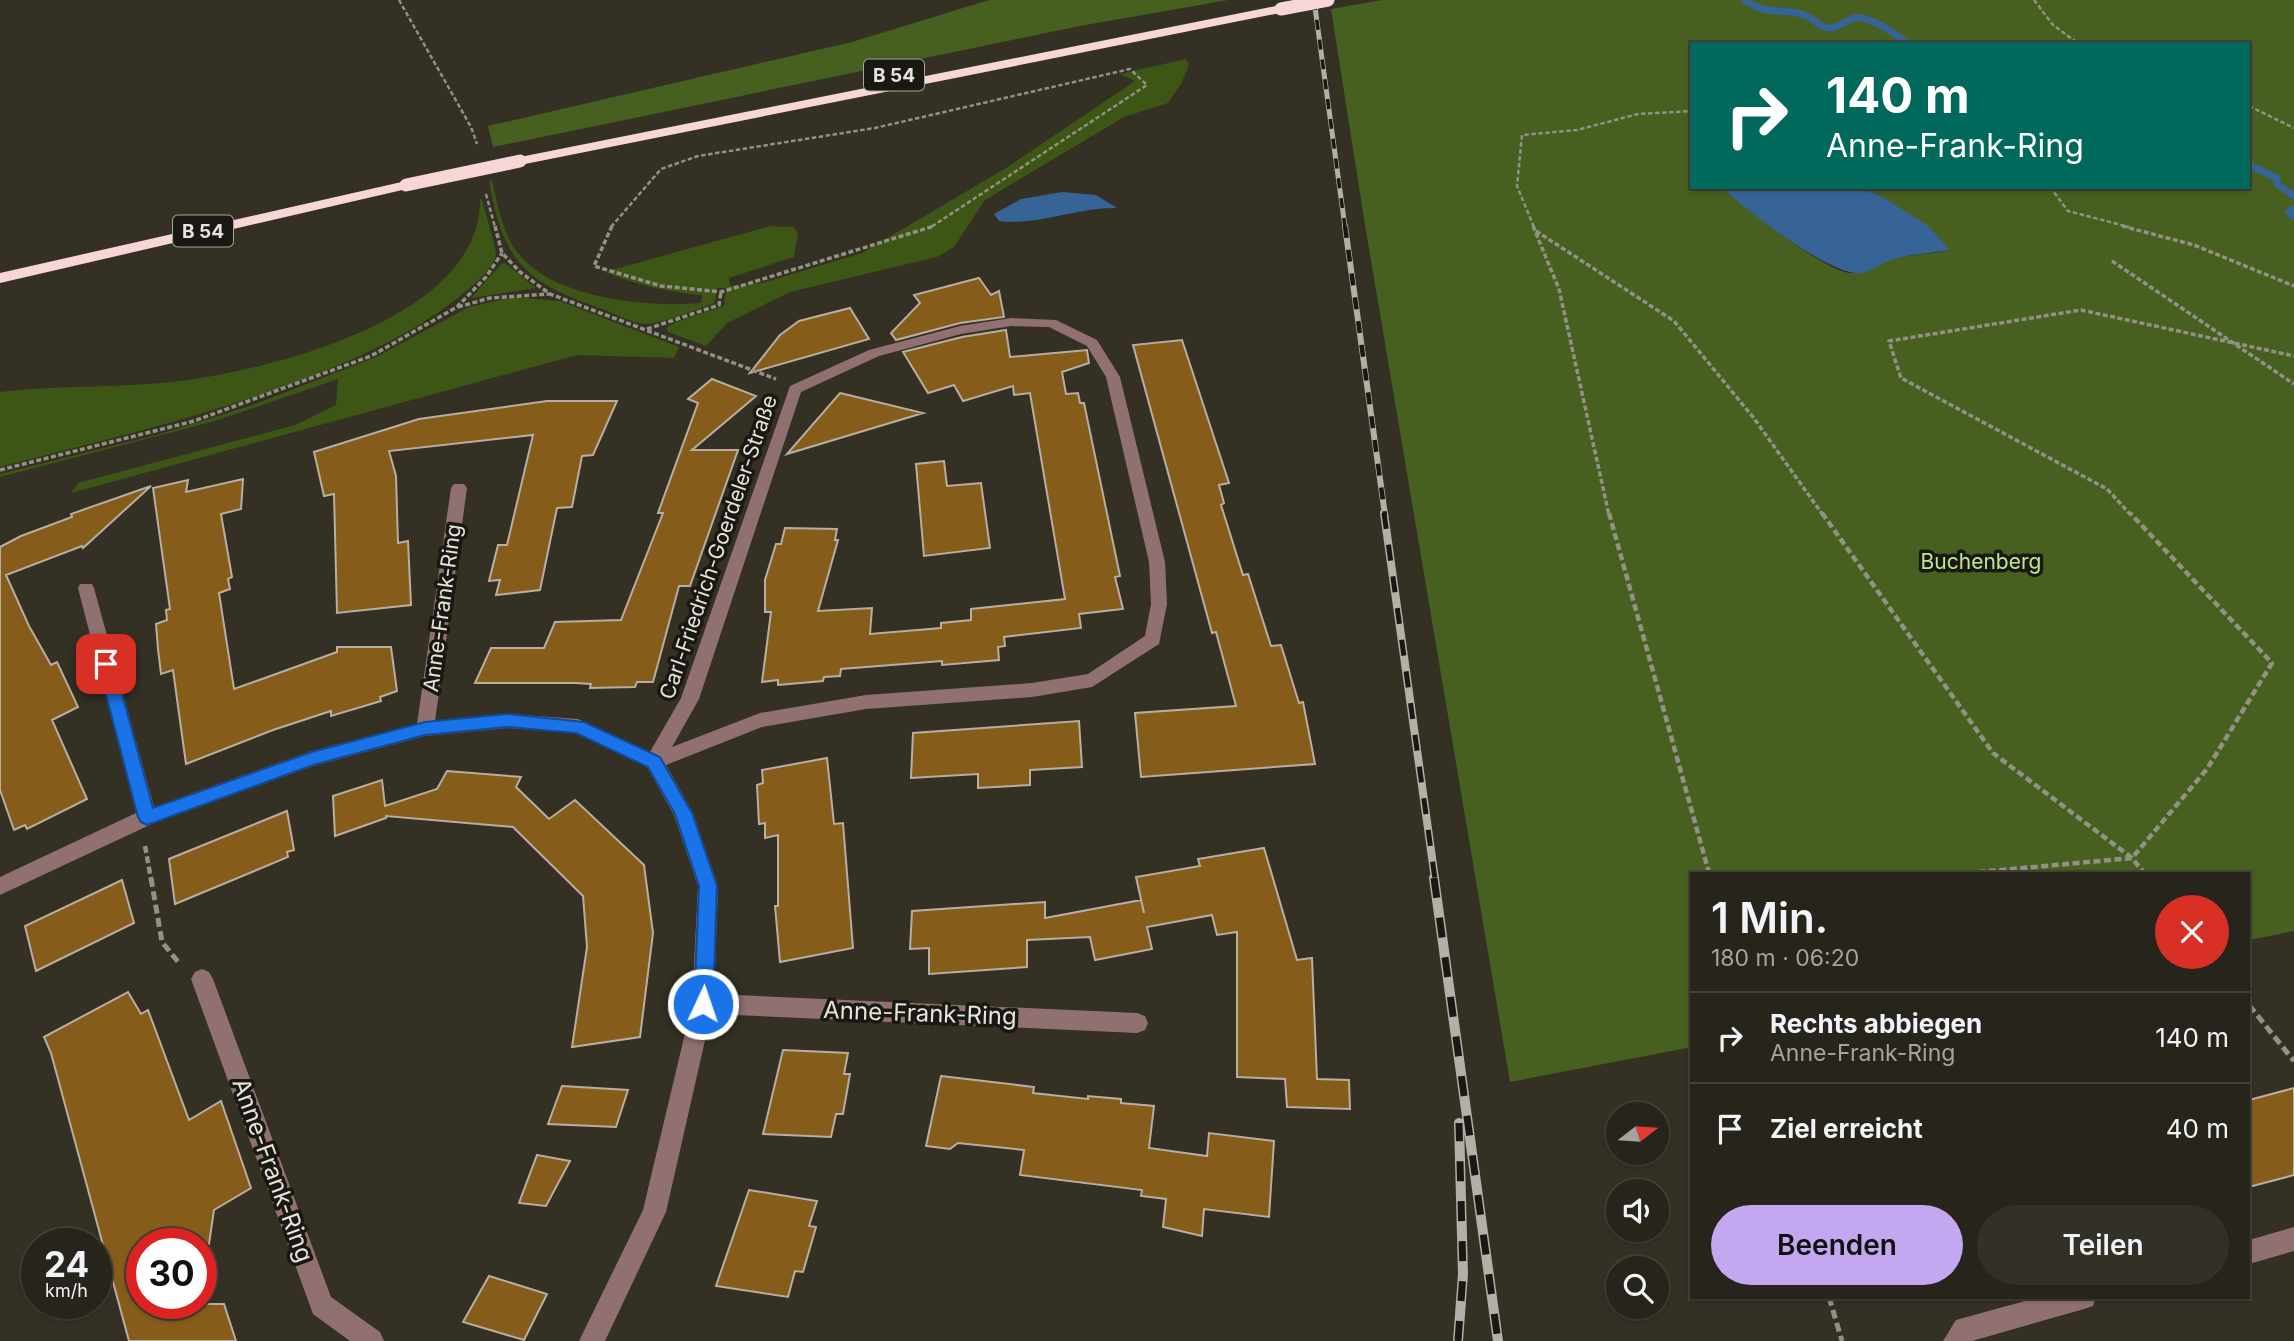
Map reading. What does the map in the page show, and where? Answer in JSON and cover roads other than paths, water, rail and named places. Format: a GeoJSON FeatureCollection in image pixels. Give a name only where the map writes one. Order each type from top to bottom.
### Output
{"type":"FeatureCollection","features":[{"type":"Feature","properties":{"kind":"highway","name":"B 54"},"geometry":{"type":"LineString","coordinates":[[0,265],[519,155],[1276,4],[1328,0]]}},
{"type":"Feature","properties":{"kind":"highway","name":"B 54"},"geometry":{"type":"LineString","coordinates":[[0,278],[406,180]]}},
{"type":"Feature","properties":{"kind":"street","name":"Carl-Friedrich-Goerdeler-Straße"},"geometry":{"type":"LineString","coordinates":[[1011,323],[1051,324],[1092,343],[1113,377],[1157,562],[1159,604],[1153,639],[1092,680],[1032,690],[866,702],[760,720],[654,762],[691,699],[795,389],[874,353],[960,330],[1011,323]]}},
{"type":"Feature","properties":{"kind":"street","name":"Anne-Frank-Ring"},"geometry":{"type":"LineString","coordinates":[[425,729],[458,488]]}},
{"type":"Feature","properties":{"kind":"street"},"geometry":{"type":"LineString","coordinates":[[86,588],[147,817]]}},
{"type":"Feature","properties":{"kind":"street"},"geometry":{"type":"LineString","coordinates":[[0,886],[147,817],[312,759],[425,729],[507,721],[578,726],[654,762],[683,813],[708,886],[703,1004],[654,1212],[592,1341]]}},
{"type":"Feature","properties":{"kind":"street","name":"Anne-Frank-Ring"},"geometry":{"type":"LineString","coordinates":[[202,979],[323,1305],[371,1341]]}},
{"type":"Feature","properties":{"kind":"street","name":"Anne-Frank-Ring"},"geometry":{"type":"LineString","coordinates":[[703,1004],[1137,1023]]}},
{"type":"Feature","properties":{"kind":"street"},"geometry":{"type":"LineString","coordinates":[[2250,1252],[2294,1239]]}},
{"type":"Feature","properties":{"kind":"street"},"geometry":{"type":"LineString","coordinates":[[1956,1341],[1965,1329],[2077,1299]]}},
{"type":"Feature","properties":{"kind":"water"},"geometry":{"type":"Polygon","coordinates":[[[1724,189],[1863,189],[1881,196],[1927,225],[1950,250],[1897,258],[1862,273],[1849,272],[1810,254],[1724,189]]]}},
{"type":"Feature","properties":{"kind":"water"},"geometry":{"type":"Polygon","coordinates":[[[1062,192],[1096,195],[1117,208],[1014,222],[999,221],[994,214],[1021,199],[1062,192]]]}},
{"type":"Feature","properties":{"kind":"waterway"},"geometry":{"type":"LineString","coordinates":[[1745,0],[1762,9],[1799,13],[1826,28],[1861,18],[1886,28],[1906,42]]}},
{"type":"Feature","properties":{"kind":"waterway"},"geometry":{"type":"LineString","coordinates":[[2250,165],[2277,178],[2277,184],[2294,196]]}},
{"type":"Feature","properties":{"kind":"waterway"},"geometry":{"type":"LineString","coordinates":[[2294,208],[2289,212],[2294,217]]}},
{"type":"Feature","properties":{"kind":"railway"},"geometry":{"type":"LineString","coordinates":[[1314,0],[1345,227]]}},
{"type":"Feature","properties":{"kind":"railway"},"geometry":{"type":"LineString","coordinates":[[1345,226],[1385,515]]}},
{"type":"Feature","properties":{"kind":"railway"},"geometry":{"type":"LineString","coordinates":[[1384,513],[1435,879]]}},
{"type":"Feature","properties":{"kind":"railway"},"geometry":{"type":"LineString","coordinates":[[1434,878],[1498,1341]]}},
{"type":"Feature","properties":{"kind":"railway"},"geometry":{"type":"LineString","coordinates":[[1458,1341],[1463,1274],[1459,1123]]}},
{"type":"Feature","properties":{"kind":"park label","name":"Buchenberg"},"geometry":{"type":"Point","coordinates":[1981,561]}}]}
